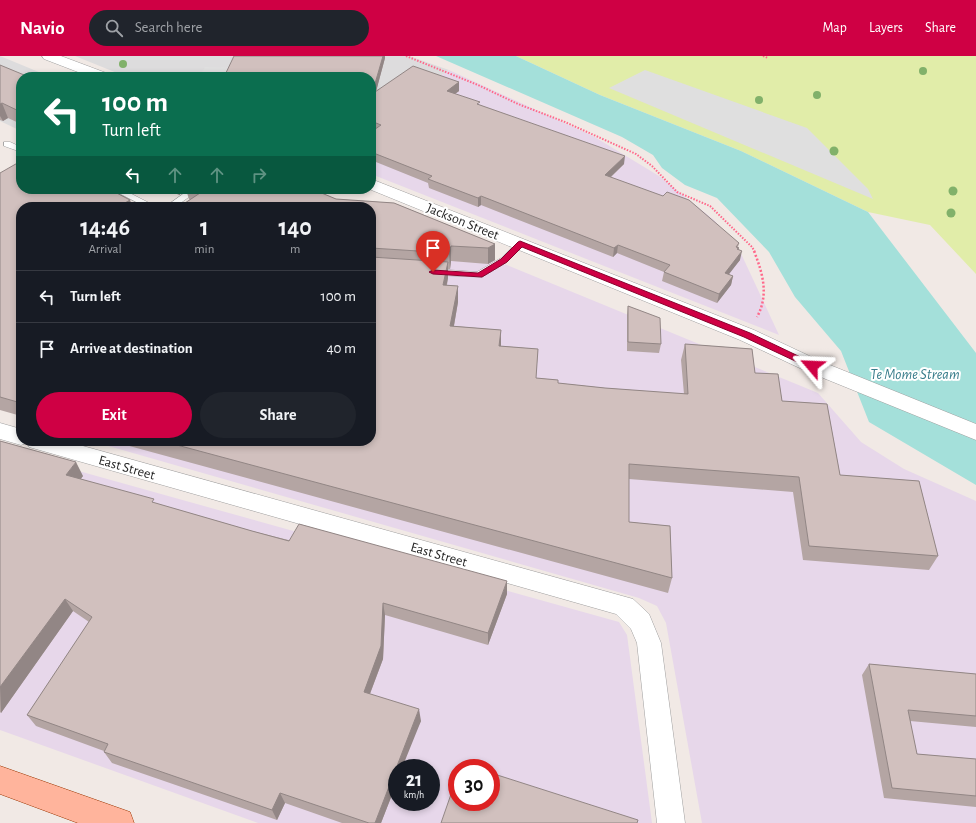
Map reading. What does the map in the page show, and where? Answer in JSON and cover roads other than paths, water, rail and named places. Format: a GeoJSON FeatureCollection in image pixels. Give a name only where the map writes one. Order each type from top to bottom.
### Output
{"type":"FeatureCollection","features":[{"type":"Feature","properties":{"kind":"main road"},"geometry":{"type":"LineString","coordinates":[[0,780],[119,823]]}},
{"type":"Feature","properties":{"kind":"street"},"geometry":{"type":"LineString","coordinates":[[49,56],[91,72]]}},
{"type":"Feature","properties":{"kind":"street","name":"Jackson Street"},"geometry":{"type":"LineString","coordinates":[[376,186],[747,335],[812,366],[976,432]]}},
{"type":"Feature","properties":{"kind":"street"},"geometry":{"type":"LineString","coordinates":[[0,431],[16,436]]}},
{"type":"Feature","properties":{"kind":"street","name":"East Street"},"geometry":{"type":"LineString","coordinates":[[54,446],[624,606],[640,622],[649,643],[671,823]]}},
{"type":"Feature","properties":{"kind":"lane"},"geometry":{"type":"LineString","coordinates":[[0,150],[14,146]]}},
{"type":"Feature","properties":{"kind":"lane"},"geometry":{"type":"LineString","coordinates":[[126,194],[143,202]]}},
{"type":"Feature","properties":{"kind":"lane"},"geometry":{"type":"LineString","coordinates":[[176,202],[188,194]]}},
{"type":"Feature","properties":{"kind":"lane"},"geometry":{"type":"LineString","coordinates":[[425,272],[479,275],[504,260],[520,244]]}},
{"type":"Feature","properties":{"kind":"water","name":"Te Mome Stream"},"geometry":{"type":"Polygon","coordinates":[[[436,56],[516,56],[600,95],[741,151],[868,212],[976,353],[976,485],[869,422],[841,351],[795,297],[769,252],[717,198],[685,185],[662,168],[653,155],[622,137],[436,56]]]}}]}
